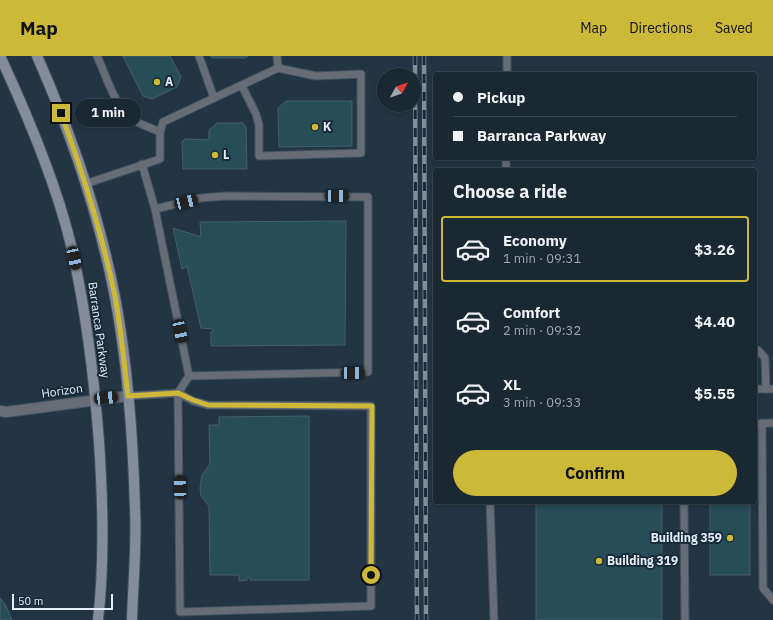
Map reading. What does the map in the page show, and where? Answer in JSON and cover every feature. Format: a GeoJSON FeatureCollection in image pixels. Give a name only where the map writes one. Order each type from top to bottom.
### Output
{"type":"FeatureCollection","features":[{"type":"Feature","properties":{"kind":"main road","name":"Barranca Parkway"},"geometry":{"type":"LineString","coordinates":[[0,56],[18,94],[58,200],[69,237],[85,311],[96,399],[104,509],[98,620]]}},
{"type":"Feature","properties":{"kind":"main road","name":"Barranca Parkway"},"geometry":{"type":"LineString","coordinates":[[37,56],[77,156],[102,240],[115,298],[128,396],[136,510],[132,620]]}},
{"type":"Feature","properties":{"kind":"street","name":"Horizon"},"geometry":{"type":"LineString","coordinates":[[0,411],[6,412],[128,396]]}},
{"type":"Feature","properties":{"kind":"lane"},"geometry":{"type":"LineString","coordinates":[[98,56],[113,93],[128,114],[136,122],[160,132]]}},
{"type":"Feature","properties":{"kind":"lane"},"geometry":{"type":"LineString","coordinates":[[199,56],[214,98]]}},
{"type":"Feature","properties":{"kind":"lane"},"geometry":{"type":"LineString","coordinates":[[277,56],[278,68]]}},
{"type":"Feature","properties":{"kind":"lane"},"geometry":{"type":"LineString","coordinates":[[507,56],[507,72]]}},
{"type":"Feature","properties":{"kind":"lane"},"geometry":{"type":"LineString","coordinates":[[85,184],[160,159],[160,132],[164,122],[170,117],[242,86],[278,68],[316,76],[361,74],[361,153],[259,156],[259,125],[256,114],[242,86]]}},
{"type":"Feature","properties":{"kind":"lane"},"geometry":{"type":"LineString","coordinates":[[142,164],[155,209],[189,376],[178,393],[180,612],[176,620]]}},
{"type":"Feature","properties":{"kind":"lane"},"geometry":{"type":"LineString","coordinates":[[155,209],[201,198],[225,196],[368,197],[368,372],[189,376]]}},
{"type":"Feature","properties":{"kind":"lane"},"geometry":{"type":"LineString","coordinates":[[757,350],[765,358],[770,389],[757,389]]}},
{"type":"Feature","properties":{"kind":"lane"},"geometry":{"type":"LineString","coordinates":[[128,396],[178,393],[208,405],[372,406],[371,606],[180,612]]}},
{"type":"Feature","properties":{"kind":"lane"},"geometry":{"type":"LineString","coordinates":[[773,423],[759,424],[763,588],[773,600]]}},
{"type":"Feature","properties":{"kind":"lane"},"geometry":{"type":"LineString","coordinates":[[490,504],[494,620]]}},
{"type":"Feature","properties":{"kind":"lane"},"geometry":{"type":"LineString","coordinates":[[684,504],[685,620]]}},
{"type":"Feature","properties":{"kind":"building","name":"A"},"geometry":{"type":"Polygon","coordinates":[[[123,56],[170,56],[181,77],[177,87],[152,99],[143,96],[123,56]]]}},
{"type":"Feature","properties":{"kind":"building"},"geometry":{"type":"Polygon","coordinates":[[[210,56],[248,56],[246,58],[212,58],[210,56]]]}},
{"type":"Feature","properties":{"kind":"building","name":"K"},"geometry":{"type":"Polygon","coordinates":[[[286,101],[352,101],[352,146],[279,147],[278,108],[286,101]]]}},
{"type":"Feature","properties":{"kind":"building","name":"L"},"geometry":{"type":"Polygon","coordinates":[[[217,123],[243,123],[246,127],[247,169],[183,169],[182,142],[185,139],[209,140],[209,130],[217,123]]]}},
{"type":"Feature","properties":{"kind":"building"},"geometry":{"type":"Polygon","coordinates":[[[346,221],[345,345],[211,346],[211,332],[213,332],[213,329],[201,328],[187,266],[182,269],[173,228],[201,237],[200,222],[346,221]]]}},
{"type":"Feature","properties":{"kind":"building"},"geometry":{"type":"Polygon","coordinates":[[[309,416],[309,580],[250,580],[250,577],[247,578],[247,580],[239,581],[239,575],[210,575],[209,506],[201,496],[200,488],[202,475],[210,464],[209,425],[219,425],[219,417],[309,416]]]}},
{"type":"Feature","properties":{"kind":"building","name":"Building 319"},"geometry":{"type":"Polygon","coordinates":[[[536,504],[662,504],[662,620],[536,620],[536,504]]]}},
{"type":"Feature","properties":{"kind":"building","name":"Building 359"},"geometry":{"type":"Polygon","coordinates":[[[710,504],[750,504],[750,575],[710,575],[710,504]]]}},
{"type":"Feature","properties":{"kind":"building"},"geometry":{"type":"Polygon","coordinates":[[[0,598],[5,604],[12,620],[0,620],[0,598]]]}},
{"type":"Feature","properties":{"kind":"railway"},"geometry":{"type":"LineString","coordinates":[[415,56],[417,620]]}},
{"type":"Feature","properties":{"kind":"railway"},"geometry":{"type":"LineString","coordinates":[[424,56],[426,620]]}},
{"type":"Feature","properties":{"kind":"place","name":"A"},"geometry":{"type":"Point","coordinates":[157,82]}},
{"type":"Feature","properties":{"kind":"place","name":"K"},"geometry":{"type":"Point","coordinates":[315,127]}},
{"type":"Feature","properties":{"kind":"place","name":"L"},"geometry":{"type":"Point","coordinates":[215,155]}},
{"type":"Feature","properties":{"kind":"place","name":"Building 359"},"geometry":{"type":"Point","coordinates":[730,538]}},
{"type":"Feature","properties":{"kind":"place","name":"Building 319"},"geometry":{"type":"Point","coordinates":[599,561]}},
{"type":"Feature","properties":{"kind":"route"},"geometry":{"type":"LineString","coordinates":[[61,113],[77,156],[102,240],[115,298],[128,396],[178,393],[208,405],[372,406],[371,575]]}}]}
